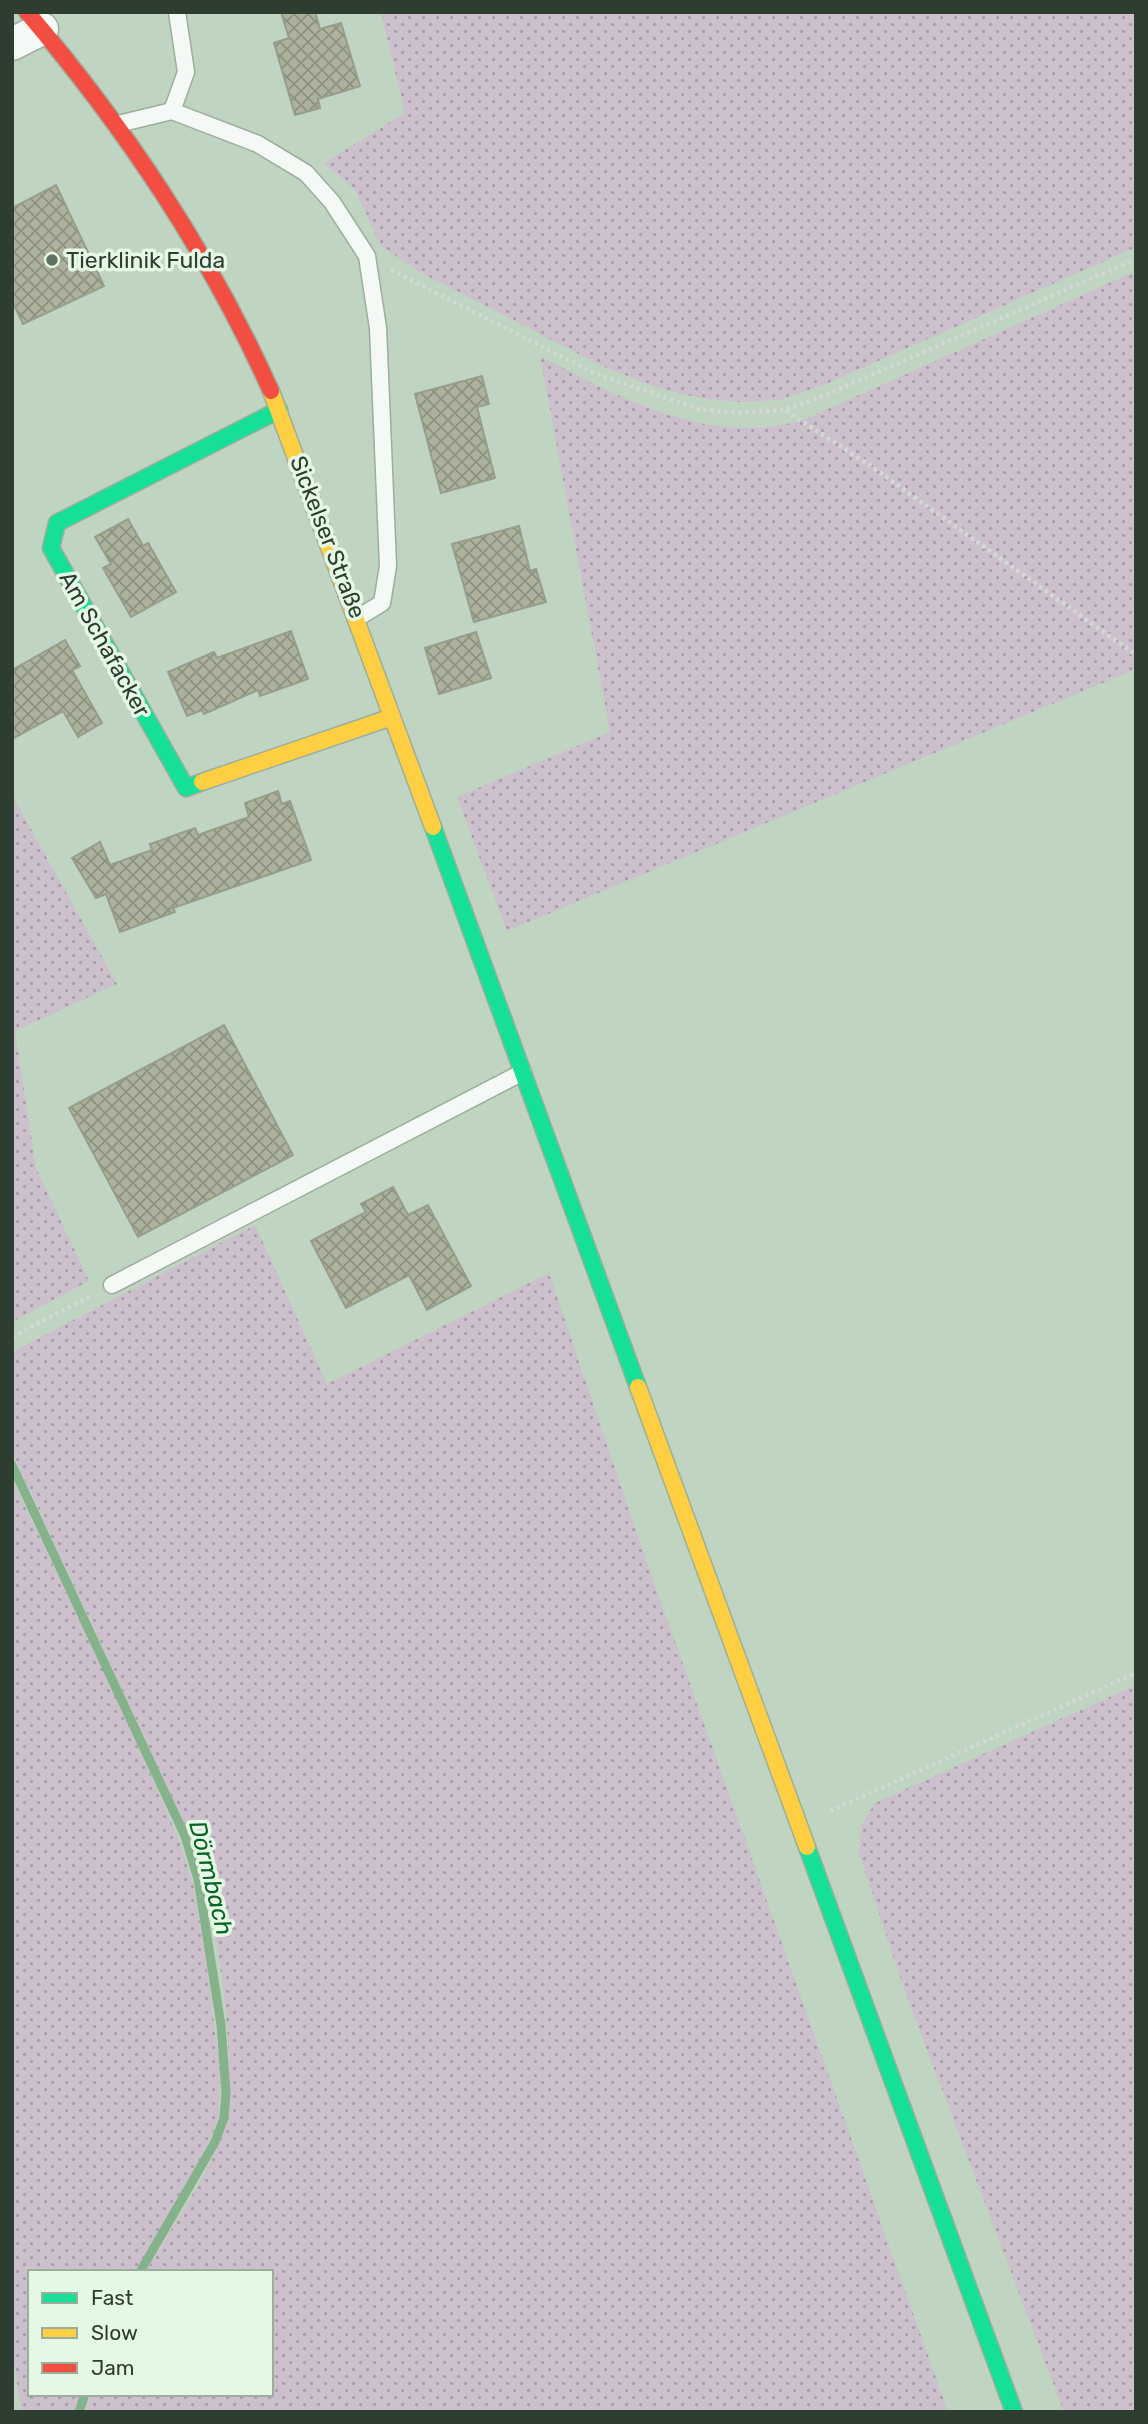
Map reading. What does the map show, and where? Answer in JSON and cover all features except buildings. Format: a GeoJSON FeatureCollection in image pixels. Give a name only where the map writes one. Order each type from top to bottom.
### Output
{"type":"FeatureCollection","features":[{"type":"Feature","properties":{"kind":"main road","name":"Sickelser Straße"},"geometry":{"type":"LineString","coordinates":[[35,20],[117,124],[164,190],[236,317],[279,411],[359,617],[392,717],[1014,2412]]}},
{"type":"Feature","properties":{"kind":"main road","name":"Am Schafacker"},"geometry":{"type":"LineString","coordinates":[[279,411],[57,523],[51,548],[186,788],[392,717]]}},
{"type":"Feature","properties":{"kind":"street"},"geometry":{"type":"LineString","coordinates":[[12,44],[35,20]]}},
{"type":"Feature","properties":{"kind":"lane"},"geometry":{"type":"LineString","coordinates":[[172,111],[186,72],[177,12]]}},
{"type":"Feature","properties":{"kind":"lane"},"geometry":{"type":"LineString","coordinates":[[117,124],[172,111],[258,144],[306,173],[332,202],[367,256],[378,328],[388,566],[382,603],[359,617]]}},
{"type":"Feature","properties":{"kind":"lane"},"geometry":{"type":"LineString","coordinates":[[113,1285],[523,1072]]}},
{"type":"Feature","properties":{"kind":"path"},"geometry":{"type":"LineString","coordinates":[[367,256],[415,284],[594,373],[698,410],[736,413],[786,410],[1136,259]]}},
{"type":"Feature","properties":{"kind":"path"},"geometry":{"type":"LineString","coordinates":[[786,410],[868,464],[1136,655]]}},
{"type":"Feature","properties":{"kind":"path"},"geometry":{"type":"LineString","coordinates":[[12,1336],[113,1285]]}},
{"type":"Feature","properties":{"kind":"path"},"geometry":{"type":"LineString","coordinates":[[799,1825],[1136,1673]]}},
{"type":"Feature","properties":{"kind":"shaded area"},"geometry":{"type":"Polygon","coordinates":[[[381,12],[1136,12],[1136,247],[826,384],[779,400],[738,402],[699,398],[655,387],[600,365],[420,272],[381,246],[355,190],[324,163],[405,113],[381,12]]]}},
{"type":"Feature","properties":{"kind":"shaded area"},"geometry":{"type":"Polygon","coordinates":[[[1136,271],[1136,669],[507,931],[457,797],[610,732],[540,356],[636,403],[670,415],[704,424],[738,428],[773,426],[808,418],[1136,271]]]}},
{"type":"Feature","properties":{"kind":"shaded area"},"geometry":{"type":"Polygon","coordinates":[[[12,795],[117,984],[15,1031],[36,1168],[89,1281],[12,1322],[12,795]]]}},
{"type":"Feature","properties":{"kind":"shaded area"},"geometry":{"type":"Polygon","coordinates":[[[255,1225],[327,1384],[549,1273],[645,1557],[948,2412],[85,2412],[90,2396],[273,2396],[273,2270],[147,2270],[202,2178],[229,2117],[226,2013],[218,1952],[206,1892],[189,1834],[12,1452],[12,1356],[16,1350],[255,1225]]]}},
{"type":"Feature","properties":{"kind":"shaded area"},"geometry":{"type":"Polygon","coordinates":[[[12,1479],[131,1728],[179,1840],[193,1882],[220,2067],[219,2117],[210,2141],[136,2270],[28,2270],[28,2396],[80,2396],[74,2412],[22,2412],[12,2354],[12,1479]]]}},
{"type":"Feature","properties":{"kind":"shaded area"},"geometry":{"type":"Polygon","coordinates":[[[1136,1685],[1136,2412],[1064,2412],[904,1989],[859,1853],[861,1826],[875,1803],[1136,1685]]]}},
{"type":"Feature","properties":{"kind":"waterway","name":"Dörmbach"},"geometry":{"type":"LineString","coordinates":[[12,1465],[185,1836],[198,1879],[221,2025],[226,2093],[224,2118],[215,2142],[141,2270]]}},
{"type":"Feature","properties":{"kind":"waterway","name":"Dörmbach"},"geometry":{"type":"LineString","coordinates":[[79,2412],[84,2396]]}},
{"type":"Feature","properties":{"kind":"traffic: fast"},"geometry":{"type":"LineString","coordinates":[[202,782],[186,788],[51,548],[57,523],[279,410]]}},
{"type":"Feature","properties":{"kind":"traffic: fast"},"geometry":{"type":"LineString","coordinates":[[433,827],[638,1387]]}},
{"type":"Feature","properties":{"kind":"traffic: fast"},"geometry":{"type":"LineString","coordinates":[[807,1847],[1014,2412]]}},
{"type":"Feature","properties":{"kind":"traffic: slow"},"geometry":{"type":"LineString","coordinates":[[271,391],[433,827]]}},
{"type":"Feature","properties":{"kind":"traffic: slow"},"geometry":{"type":"LineString","coordinates":[[202,782],[392,717]]}},
{"type":"Feature","properties":{"kind":"traffic: slow"},"geometry":{"type":"LineString","coordinates":[[638,1387],[807,1847]]}},
{"type":"Feature","properties":{"kind":"traffic: jam"},"geometry":{"type":"LineString","coordinates":[[27,12],[98,101],[162,193],[220,289],[271,391]]}},
{"type":"Feature","properties":{"kind":"place","name":"Tierklinik Fulda"},"geometry":{"type":"Point","coordinates":[52,260]}}]}
